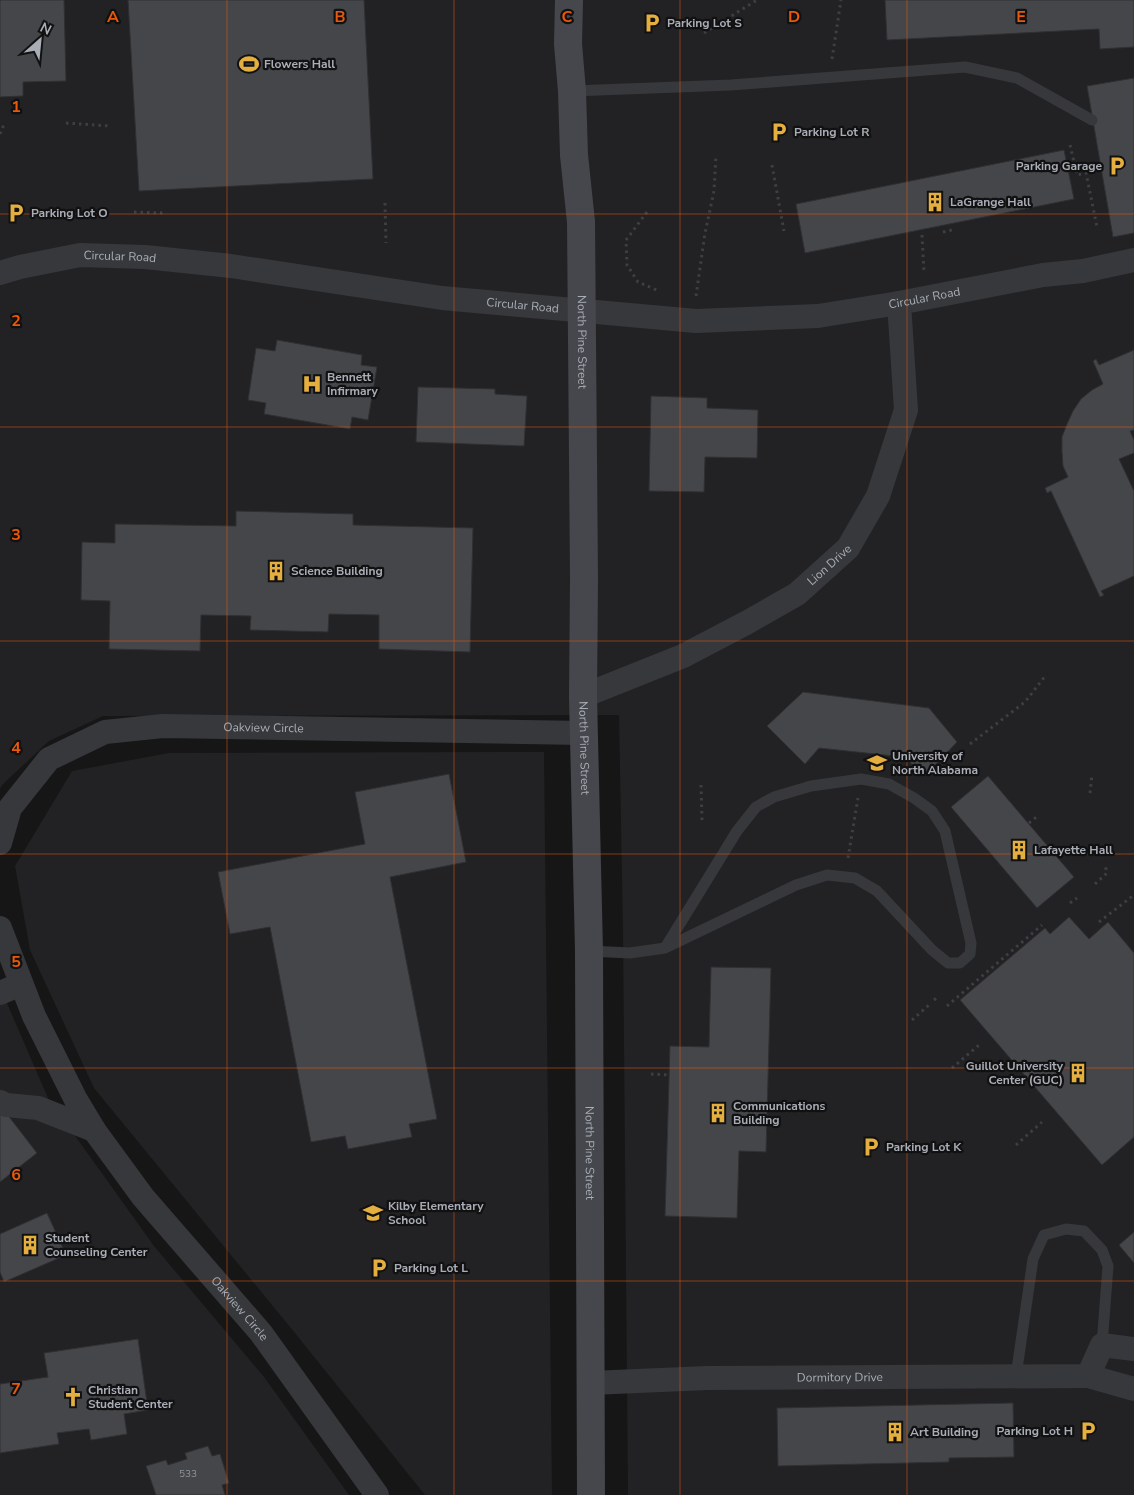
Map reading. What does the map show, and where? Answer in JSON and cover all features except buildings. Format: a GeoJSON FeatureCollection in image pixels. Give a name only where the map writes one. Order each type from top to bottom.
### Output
{"type":"FeatureCollection","features":[{"type":"Feature","properties":{"kind":"main road","name":"North Pine Street"},"geometry":{"type":"LineString","coordinates":[[568,0],[568,44],[574,155],[581,222],[583,696],[589,952],[591,1495]]}},
{"type":"Feature","properties":{"kind":"street","name":"Circular Road"},"geometry":{"type":"LineString","coordinates":[[0,273],[80,255],[145,257],[231,266],[442,298],[696,321],[818,316],[899,303],[1043,275],[1082,271],[1134,260]]}},
{"type":"Feature","properties":{"kind":"street","name":"Lion Drive"},"geometry":{"type":"LineString","coordinates":[[583,696],[683,656],[746,623],[797,594],[848,548],[878,496],[906,410],[899,303]]}},
{"type":"Feature","properties":{"kind":"street","name":"Oakview Circle"},"geometry":{"type":"LineString","coordinates":[[0,843],[10,808],[49,760],[105,732],[164,726],[584,733]]}},
{"type":"Feature","properties":{"kind":"street","name":"Oakview Circle"},"geometry":{"type":"LineString","coordinates":[[0,928],[34,1016],[72,1092],[94,1130],[143,1197],[261,1333],[377,1495]]}},
{"type":"Feature","properties":{"kind":"street"},"geometry":{"type":"LineString","coordinates":[[0,993],[21,984]]}},
{"type":"Feature","properties":{"kind":"street"},"geometry":{"type":"LineString","coordinates":[[0,1102],[6,1105],[38,1108],[94,1130]]}},
{"type":"Feature","properties":{"kind":"street"},"geometry":{"type":"LineString","coordinates":[[1088,1376],[1102,1345],[1134,1349]]}},
{"type":"Feature","properties":{"kind":"street","name":"Dormitory Drive"},"geometry":{"type":"LineString","coordinates":[[591,1383],[707,1378],[1088,1376],[1134,1389]]}},
{"type":"Feature","properties":{"kind":"lane"},"geometry":{"type":"LineString","coordinates":[[572,91],[731,85],[965,67],[1017,78],[1092,120]]}},
{"type":"Feature","properties":{"kind":"lane"},"geometry":{"type":"LineString","coordinates":[[589,952],[630,953],[665,948],[796,886],[827,875],[855,878],[877,891],[932,950],[948,963],[960,963],[970,954],[972,943],[945,831],[932,811],[889,784],[861,779],[811,786],[774,797],[756,807],[737,831],[665,948]]}},
{"type":"Feature","properties":{"kind":"lane"},"geometry":{"type":"LineString","coordinates":[[1016,1376],[1033,1259],[1044,1235],[1066,1228],[1084,1231],[1102,1250],[1108,1266],[1102,1345]]}},
{"type":"Feature","properties":{"kind":"path"},"geometry":{"type":"LineString","coordinates":[[704,33],[757,0]]}},
{"type":"Feature","properties":{"kind":"path"},"geometry":{"type":"LineString","coordinates":[[832,59],[841,0]]}},
{"type":"Feature","properties":{"kind":"path"},"geometry":{"type":"LineString","coordinates":[[0,134],[5,122]]}},
{"type":"Feature","properties":{"kind":"path"},"geometry":{"type":"LineString","coordinates":[[66,124],[110,126]]}},
{"type":"Feature","properties":{"kind":"path"},"geometry":{"type":"LineString","coordinates":[[1070,145],[1076,175],[1086,173],[1097,227]]}},
{"type":"Feature","properties":{"kind":"path"},"geometry":{"type":"LineString","coordinates":[[696,297],[705,233],[714,190],[716,155]]}},
{"type":"Feature","properties":{"kind":"path"},"geometry":{"type":"LineString","coordinates":[[772,165],[784,231]]}},
{"type":"Feature","properties":{"kind":"path"},"geometry":{"type":"LineString","coordinates":[[385,203],[386,243]]}},
{"type":"Feature","properties":{"kind":"path"},"geometry":{"type":"LineString","coordinates":[[134,212],[164,213]]}},
{"type":"Feature","properties":{"kind":"path"},"geometry":{"type":"LineString","coordinates":[[647,212],[626,240],[627,264],[638,282],[662,292]]}},
{"type":"Feature","properties":{"kind":"path"},"geometry":{"type":"LineString","coordinates":[[943,232],[952,230]]}},
{"type":"Feature","properties":{"kind":"path"},"geometry":{"type":"LineString","coordinates":[[922,235],[925,279]]}},
{"type":"Feature","properties":{"kind":"path"},"geometry":{"type":"LineString","coordinates":[[970,744],[1025,702],[1046,675]]}},
{"type":"Feature","properties":{"kind":"path"},"geometry":{"type":"LineString","coordinates":[[1090,793],[1092,774]]}},
{"type":"Feature","properties":{"kind":"path"},"geometry":{"type":"LineString","coordinates":[[701,785],[702,820]]}},
{"type":"Feature","properties":{"kind":"path"},"geometry":{"type":"LineString","coordinates":[[847,866],[858,798]]}},
{"type":"Feature","properties":{"kind":"path"},"geometry":{"type":"LineString","coordinates":[[1029,823],[1039,815]]}},
{"type":"Feature","properties":{"kind":"path"},"geometry":{"type":"LineString","coordinates":[[1095,884],[1107,873],[1105,865]]}},
{"type":"Feature","properties":{"kind":"path"},"geometry":{"type":"LineString","coordinates":[[1099,922],[1134,896]]}},
{"type":"Feature","properties":{"kind":"path"},"geometry":{"type":"LineString","coordinates":[[1070,903],[1076,898]]}},
{"type":"Feature","properties":{"kind":"path"},"geometry":{"type":"LineString","coordinates":[[947,1006],[1042,924]]}},
{"type":"Feature","properties":{"kind":"path"},"geometry":{"type":"LineString","coordinates":[[934,1000],[939,996]]}},
{"type":"Feature","properties":{"kind":"path"},"geometry":{"type":"LineString","coordinates":[[912,1020],[928,1005]]}},
{"type":"Feature","properties":{"kind":"path"},"geometry":{"type":"LineString","coordinates":[[952,1068],[979,1045]]}},
{"type":"Feature","properties":{"kind":"path"},"geometry":{"type":"LineString","coordinates":[[651,1074],[669,1075]]}},
{"type":"Feature","properties":{"kind":"path"},"geometry":{"type":"LineString","coordinates":[[1016,1145],[1042,1122]]}},
{"type":"Feature","properties":{"kind":"shaded area","name":"University of North Alabama"},"geometry":{"type":"Polygon","coordinates":[[[0,0],[1134,0],[1134,1495],[628,1495],[623,931],[619,715],[103,716],[49,741],[0,789],[0,0]]]}},
{"type":"Feature","properties":{"kind":"shaded area","name":"Kilby Elementary School"},"geometry":{"type":"Polygon","coordinates":[[[544,752],[552,1495],[425,1495],[94,1088],[30,950],[15,866],[72,771],[169,753],[544,752]]]}},
{"type":"Feature","properties":{"kind":"shaded area"},"geometry":{"type":"Polygon","coordinates":[[[0,987],[48,1098],[154,1246],[264,1377],[349,1495],[0,1495],[0,987]]]}},
{"type":"Feature","properties":{"kind":"place","name":"Parking Lot S"},"geometry":{"type":"Point","coordinates":[652,23]}},
{"type":"Feature","properties":{"kind":"place","name":"Flowers Hall"},"geometry":{"type":"Point","coordinates":[249,64]}},
{"type":"Feature","properties":{"kind":"place","name":"Parking Lot R"},"geometry":{"type":"Point","coordinates":[779,132]}},
{"type":"Feature","properties":{"kind":"place","name":"Parking Garage"},"geometry":{"type":"Point","coordinates":[1117,166]}},
{"type":"Feature","properties":{"kind":"place","name":"LaGrange Hall"},"geometry":{"type":"Point","coordinates":[935,202]}},
{"type":"Feature","properties":{"kind":"place","name":"Parking Lot O"},"geometry":{"type":"Point","coordinates":[16,213]}},
{"type":"Feature","properties":{"kind":"place","name":"Bennett Infirmary"},"geometry":{"type":"Point","coordinates":[312,384]}},
{"type":"Feature","properties":{"kind":"place","name":"Science Building"},"geometry":{"type":"Point","coordinates":[276,571]}},
{"type":"Feature","properties":{"kind":"place","name":"University of North Alabama"},"geometry":{"type":"Point","coordinates":[877,763]}},
{"type":"Feature","properties":{"kind":"place","name":"Lafayette Hall"},"geometry":{"type":"Point","coordinates":[1019,850]}},
{"type":"Feature","properties":{"kind":"place","name":"Guillot University Center (GUC)"},"geometry":{"type":"Point","coordinates":[1078,1073]}},
{"type":"Feature","properties":{"kind":"place","name":"Communications Building"},"geometry":{"type":"Point","coordinates":[718,1113]}},
{"type":"Feature","properties":{"kind":"place","name":"Parking Lot K"},"geometry":{"type":"Point","coordinates":[871,1147]}},
{"type":"Feature","properties":{"kind":"place","name":"Kilby Elementary School"},"geometry":{"type":"Point","coordinates":[373,1213]}},
{"type":"Feature","properties":{"kind":"place","name":"Student Counseling Center"},"geometry":{"type":"Point","coordinates":[30,1245]}},
{"type":"Feature","properties":{"kind":"place","name":"Parking Lot L"},"geometry":{"type":"Point","coordinates":[379,1268]}},
{"type":"Feature","properties":{"kind":"place","name":"Christian Student Center"},"geometry":{"type":"Point","coordinates":[73,1397]}},
{"type":"Feature","properties":{"kind":"place","name":"Parking Lot H"},"geometry":{"type":"Point","coordinates":[1088,1431]}},
{"type":"Feature","properties":{"kind":"place","name":"Art Building"},"geometry":{"type":"Point","coordinates":[895,1432]}}]}
